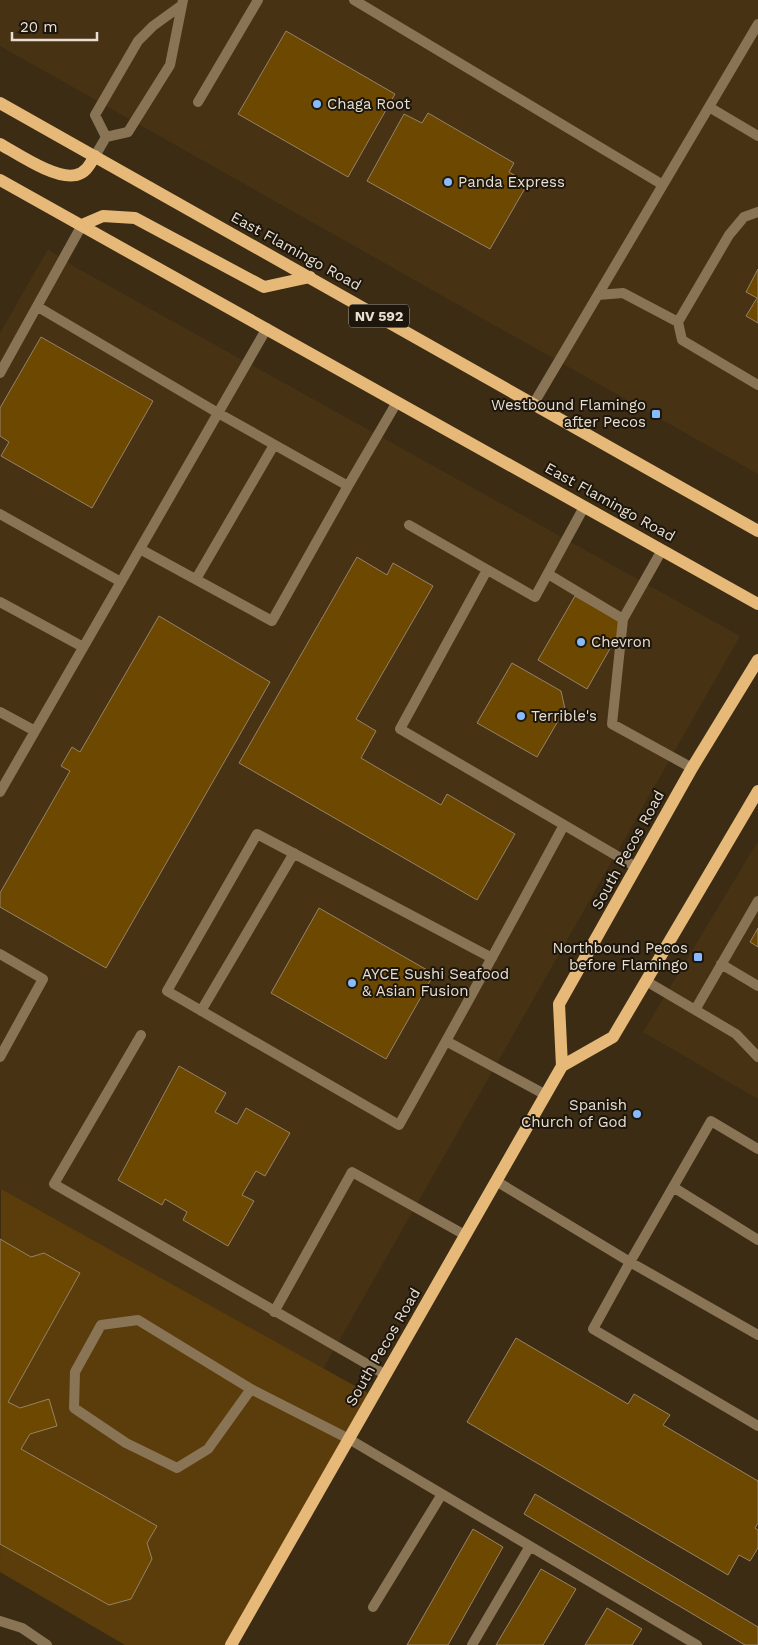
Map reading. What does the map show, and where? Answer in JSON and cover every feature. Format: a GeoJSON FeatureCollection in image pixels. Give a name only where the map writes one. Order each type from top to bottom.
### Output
{"type":"FeatureCollection","features":[{"type":"Feature","properties":{"kind":"main road","name":"East Flamingo Road"},"geometry":{"type":"LineString","coordinates":[[0,103],[758,531]]}},
{"type":"Feature","properties":{"kind":"main road"},"geometry":{"type":"LineString","coordinates":[[0,144],[62,176],[76,175],[87,169],[95,156]]}},
{"type":"Feature","properties":{"kind":"main road","name":"East Flamingo Road"},"geometry":{"type":"LineString","coordinates":[[0,180],[758,604]]}},
{"type":"Feature","properties":{"kind":"main road"},"geometry":{"type":"LineString","coordinates":[[82,226],[103,216],[135,218],[264,287],[310,277]]}},
{"type":"Feature","properties":{"kind":"main road","name":"South Pecos Road"},"geometry":{"type":"LineString","coordinates":[[231,1645],[562,1066],[560,1004],[692,768],[758,660]]}},
{"type":"Feature","properties":{"kind":"main road"},"geometry":{"type":"LineString","coordinates":[[562,1066],[613,1038],[758,793]]}},
{"type":"Feature","properties":{"kind":"lane"},"geometry":{"type":"LineString","coordinates":[[198,102],[258,0]]}},
{"type":"Feature","properties":{"kind":"lane"},"geometry":{"type":"LineString","coordinates":[[354,0],[663,185]]}},
{"type":"Feature","properties":{"kind":"lane"},"geometry":{"type":"LineString","coordinates":[[106,137],[95,116],[138,41],[153,26],[183,2]]}},
{"type":"Feature","properties":{"kind":"lane"},"geometry":{"type":"LineString","coordinates":[[95,156],[106,137],[128,132],[170,65],[183,2]]}},
{"type":"Feature","properties":{"kind":"lane"},"geometry":{"type":"LineString","coordinates":[[534,403],[758,24]]}},
{"type":"Feature","properties":{"kind":"lane"},"geometry":{"type":"LineString","coordinates":[[709,107],[758,136]]}},
{"type":"Feature","properties":{"kind":"lane"},"geometry":{"type":"LineString","coordinates":[[758,212],[744,217],[728,235],[678,322],[682,340],[758,385]]}},
{"type":"Feature","properties":{"kind":"lane"},"geometry":{"type":"LineString","coordinates":[[0,373],[82,226]]}},
{"type":"Feature","properties":{"kind":"lane"},"geometry":{"type":"LineString","coordinates":[[598,295],[623,293],[678,322]]}},
{"type":"Feature","properties":{"kind":"lane"},"geometry":{"type":"LineString","coordinates":[[38,307],[218,413],[348,486]]}},
{"type":"Feature","properties":{"kind":"lane"},"geometry":{"type":"LineString","coordinates":[[0,792],[267,328]]}},
{"type":"Feature","properties":{"kind":"lane"},"geometry":{"type":"LineString","coordinates":[[140,549],[272,620],[397,402]]}},
{"type":"Feature","properties":{"kind":"lane"},"geometry":{"type":"LineString","coordinates":[[196,579],[274,445]]}},
{"type":"Feature","properties":{"kind":"lane"},"geometry":{"type":"LineString","coordinates":[[409,525],[535,597],[584,507]]}},
{"type":"Feature","properties":{"kind":"lane"},"geometry":{"type":"LineString","coordinates":[[0,514],[121,582]]}},
{"type":"Feature","properties":{"kind":"lane"},"geometry":{"type":"LineString","coordinates":[[662,550],[623,619],[612,724],[692,768]]}},
{"type":"Feature","properties":{"kind":"lane"},"geometry":{"type":"LineString","coordinates":[[487,570],[400,729],[636,867]]}},
{"type":"Feature","properties":{"kind":"lane"},"geometry":{"type":"LineString","coordinates":[[548,574],[623,619]]}},
{"type":"Feature","properties":{"kind":"lane"},"geometry":{"type":"LineString","coordinates":[[0,602],[83,647]]}},
{"type":"Feature","properties":{"kind":"lane"},"geometry":{"type":"LineString","coordinates":[[0,712],[35,732]]}},
{"type":"Feature","properties":{"kind":"lane"},"geometry":{"type":"LineString","coordinates":[[492,958],[257,834],[167,991],[398,1125],[492,958],[564,825]]}},
{"type":"Feature","properties":{"kind":"lane"},"geometry":{"type":"LineString","coordinates":[[201,1011],[294,853]]}},
{"type":"Feature","properties":{"kind":"lane"},"geometry":{"type":"LineString","coordinates":[[695,1010],[758,900]]}},
{"type":"Feature","properties":{"kind":"lane"},"geometry":{"type":"LineString","coordinates":[[0,954],[43,979],[0,1057]]}},
{"type":"Feature","properties":{"kind":"lane"},"geometry":{"type":"LineString","coordinates":[[721,964],[758,986]]}},
{"type":"Feature","properties":{"kind":"lane"},"geometry":{"type":"LineString","coordinates":[[646,982],[736,1034],[758,1057]]}},
{"type":"Feature","properties":{"kind":"lane"},"geometry":{"type":"LineString","coordinates":[[141,1035],[54,1184],[386,1375]]}},
{"type":"Feature","properties":{"kind":"lane"},"geometry":{"type":"LineString","coordinates":[[446,1041],[546,1095]]}},
{"type":"Feature","properties":{"kind":"lane"},"geometry":{"type":"LineString","coordinates":[[758,1150],[711,1121],[593,1329],[758,1426]]}},
{"type":"Feature","properties":{"kind":"lane"},"geometry":{"type":"LineString","coordinates":[[274,1312],[352,1172],[466,1235]]}},
{"type":"Feature","properties":{"kind":"lane"},"geometry":{"type":"LineString","coordinates":[[496,1180],[630,1262],[758,1335]]}},
{"type":"Feature","properties":{"kind":"lane"},"geometry":{"type":"LineString","coordinates":[[673,1187],[758,1240]]}},
{"type":"Feature","properties":{"kind":"lane"},"geometry":{"type":"LineString","coordinates":[[251,1389],[208,1449],[177,1468],[126,1443],[74,1408],[75,1372],[101,1325],[138,1320],[251,1389],[349,1439],[696,1645]]}},
{"type":"Feature","properties":{"kind":"lane"},"geometry":{"type":"LineString","coordinates":[[373,1607],[442,1494]]}},
{"type":"Feature","properties":{"kind":"lane"},"geometry":{"type":"LineString","coordinates":[[472,1645],[530,1546]]}},
{"type":"Feature","properties":{"kind":"lane"},"geometry":{"type":"LineString","coordinates":[[0,1621],[22,1628],[47,1645]]}},
{"type":"Feature","properties":{"kind":"shaded area"},"geometry":{"type":"Polygon","coordinates":[[[0,0],[758,0],[758,474],[0,46],[0,0]]]}},
{"type":"Feature","properties":{"kind":"shaded area"},"geometry":{"type":"Polygon","coordinates":[[[48,249],[75,267],[740,636],[323,1369],[0,1189],[0,333],[48,249]]]}},
{"type":"Feature","properties":{"kind":"shaded area"},"geometry":{"type":"Polygon","coordinates":[[[758,841],[758,1099],[643,1032],[758,841]]]}},
{"type":"Feature","properties":{"kind":"shaded area"},"geometry":{"type":"Polygon","coordinates":[[[1,1189],[373,1396],[231,1645],[125,1645],[0,1572],[1,1189]]]}},
{"type":"Feature","properties":{"kind":"building","name":"Chaga Root"},"geometry":{"type":"Polygon","coordinates":[[[286,31],[395,94],[348,177],[238,114],[286,31]]]}},
{"type":"Feature","properties":{"kind":"building","name":"Panda Express"},"geometry":{"type":"Polygon","coordinates":[[[428,113],[514,163],[509,172],[528,183],[490,249],[367,181],[404,114],[422,123],[428,113]]]}},
{"type":"Feature","properties":{"kind":"building"},"geometry":{"type":"Polygon","coordinates":[[[758,269],[758,323],[746,316],[757,298],[746,292],[758,269]]]}},
{"type":"Feature","properties":{"kind":"building"},"geometry":{"type":"Polygon","coordinates":[[[41,337],[153,401],[92,508],[1,456],[9,442],[0,436],[0,408],[41,337]]]}},
{"type":"Feature","properties":{"kind":"building"},"geometry":{"type":"Polygon","coordinates":[[[357,557],[387,575],[393,563],[433,586],[356,719],[376,731],[361,758],[441,805],[447,794],[515,834],[477,900],[239,763],[357,557]]]}},
{"type":"Feature","properties":{"kind":"building"},"geometry":{"type":"Polygon","coordinates":[[[575,596],[624,624],[587,689],[538,660],[575,596]]]}},
{"type":"Feature","properties":{"kind":"building"},"geometry":{"type":"Polygon","coordinates":[[[159,616],[270,682],[106,968],[0,907],[0,893],[70,771],[61,766],[72,747],[80,752],[159,616]]]}},
{"type":"Feature","properties":{"kind":"building","name":"Terrible's"},"geometry":{"type":"Polygon","coordinates":[[[512,663],[561,691],[565,709],[537,757],[477,723],[512,663]]]}},
{"type":"Feature","properties":{"kind":"building","name":"AYCE Sushi Seafood & Asian Fusion"},"geometry":{"type":"Polygon","coordinates":[[[319,908],[434,974],[386,1059],[271,993],[319,908]]]}},
{"type":"Feature","properties":{"kind":"building"},"geometry":{"type":"Polygon","coordinates":[[[758,928],[758,947],[750,942],[758,928]]]}},
{"type":"Feature","properties":{"kind":"building"},"geometry":{"type":"Polygon","coordinates":[[[179,1066],[226,1093],[215,1112],[237,1124],[246,1108],[290,1133],[265,1176],[256,1171],[242,1195],[254,1201],[228,1246],[183,1220],[187,1212],[165,1199],[162,1205],[118,1180],[179,1066]]]}},
{"type":"Feature","properties":{"kind":"building"},"geometry":{"type":"Polygon","coordinates":[[[0,1239],[31,1257],[44,1253],[80,1273],[8,1402],[20,1408],[49,1399],[57,1426],[30,1434],[21,1449],[157,1526],[147,1543],[152,1559],[131,1599],[109,1605],[0,1544],[0,1239]]]}},
{"type":"Feature","properties":{"kind":"building"},"geometry":{"type":"Polygon","coordinates":[[[516,1338],[628,1404],[634,1394],[670,1415],[663,1425],[758,1481],[758,1523],[755,1528],[758,1530],[758,1548],[750,1561],[739,1555],[728,1575],[467,1422],[516,1338]]]}},
{"type":"Feature","properties":{"kind":"building"},"geometry":{"type":"Polygon","coordinates":[[[535,1494],[758,1627],[758,1645],[745,1645],[524,1514],[535,1494]]]}},
{"type":"Feature","properties":{"kind":"building"},"geometry":{"type":"Polygon","coordinates":[[[473,1529],[503,1547],[448,1645],[407,1645],[473,1529]]]}},
{"type":"Feature","properties":{"kind":"building"},"geometry":{"type":"Polygon","coordinates":[[[541,1569],[576,1589],[543,1645],[496,1645],[541,1569]]]}},
{"type":"Feature","properties":{"kind":"building"},"geometry":{"type":"Polygon","coordinates":[[[607,1608],[642,1629],[632,1645],[585,1645],[607,1608]]]}},
{"type":"Feature","properties":{"kind":"place","name":"Chaga Root"},"geometry":{"type":"Point","coordinates":[317,104]}},
{"type":"Feature","properties":{"kind":"place","name":"Panda Express"},"geometry":{"type":"Point","coordinates":[448,182]}},
{"type":"Feature","properties":{"kind":"place","name":"Westbound Flamingo after Pecos"},"geometry":{"type":"Point","coordinates":[656,414]}},
{"type":"Feature","properties":{"kind":"place","name":"Chevron"},"geometry":{"type":"Point","coordinates":[581,642]}},
{"type":"Feature","properties":{"kind":"place","name":"Terrible's"},"geometry":{"type":"Point","coordinates":[521,716]}},
{"type":"Feature","properties":{"kind":"place","name":"Northbound Pecos before Flamingo"},"geometry":{"type":"Point","coordinates":[698,957]}},
{"type":"Feature","properties":{"kind":"place","name":"AYCE Sushi Seafood & Asian Fusion"},"geometry":{"type":"Point","coordinates":[352,983]}},
{"type":"Feature","properties":{"kind":"place","name":"Spanish Church of God"},"geometry":{"type":"Point","coordinates":[637,1114]}}]}
